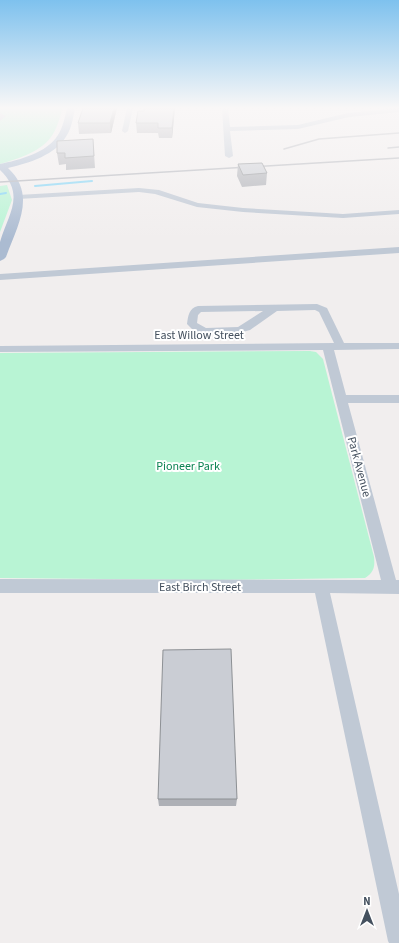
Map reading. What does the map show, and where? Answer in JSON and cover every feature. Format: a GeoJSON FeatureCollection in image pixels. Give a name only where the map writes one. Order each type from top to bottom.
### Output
{"type":"FeatureCollection","features":[{"type":"Feature","properties":{"kind":"main road"},"geometry":{"type":"LineString","coordinates":[[0,256],[17,213],[19,193],[15,181],[1,167],[29,158],[39,152]]}},
{"type":"Feature","properties":{"kind":"street"},"geometry":{"type":"LineString","coordinates":[[229,152],[229,156]]}},
{"type":"Feature","properties":{"kind":"street"},"geometry":{"type":"LineString","coordinates":[[18,197],[139,190],[156,192],[197,205],[243,210],[343,216],[399,212]]}},
{"type":"Feature","properties":{"kind":"street"},"geometry":{"type":"LineString","coordinates":[[0,277],[399,250]]}},
{"type":"Feature","properties":{"kind":"street","name":"Park Avenue"},"geometry":{"type":"LineString","coordinates":[[274,308],[317,307],[323,310],[334,347],[342,399],[395,587]]}},
{"type":"Feature","properties":{"kind":"street"},"geometry":{"type":"LineString","coordinates":[[274,308],[246,328],[240,330],[206,331],[198,329],[192,324],[193,315],[198,309],[274,308]]}},
{"type":"Feature","properties":{"kind":"street","name":"East Willow Street"},"geometry":{"type":"LineString","coordinates":[[0,349],[399,346]]}},
{"type":"Feature","properties":{"kind":"street"},"geometry":{"type":"LineString","coordinates":[[342,399],[399,399]]}},
{"type":"Feature","properties":{"kind":"street","name":"East Birch Street"},"geometry":{"type":"LineString","coordinates":[[0,586],[395,587]]}},
{"type":"Feature","properties":{"kind":"street"},"geometry":{"type":"LineString","coordinates":[[321,587],[399,941]]}},
{"type":"Feature","properties":{"kind":"green space"},"geometry":{"type":"Polygon","coordinates":[[[0,152],[33,152],[14,160],[0,164],[0,152]]]}},
{"type":"Feature","properties":{"kind":"green space"},"geometry":{"type":"Polygon","coordinates":[[[7,185],[12,200],[0,232],[0,186],[7,185]]]}},
{"type":"Feature","properties":{"kind":"green space","name":"Pioneer Park"},"geometry":{"type":"Polygon","coordinates":[[[316,352],[323,359],[374,557],[373,569],[365,578],[211,580],[0,578],[0,353],[316,352]]]}},
{"type":"Feature","properties":{"kind":"building"},"geometry":{"type":"Polygon","coordinates":[[[94,152],[94,156],[65,158],[65,153],[57,153],[94,152]]]}},
{"type":"Feature","properties":{"kind":"building"},"geometry":{"type":"Polygon","coordinates":[[[262,163],[267,173],[243,175],[238,164],[262,163]]]}},
{"type":"Feature","properties":{"kind":"building"},"geometry":{"type":"Polygon","coordinates":[[[231,649],[237,799],[158,799],[163,650],[231,649]]]}},
{"type":"Feature","properties":{"kind":"waterway"},"geometry":{"type":"LineString","coordinates":[[35,186],[92,181]]}},
{"type":"Feature","properties":{"kind":"waterway"},"geometry":{"type":"LineString","coordinates":[[0,194],[6,193]]}},
{"type":"Feature","properties":{"kind":"railway"},"geometry":{"type":"LineString","coordinates":[[0,182],[399,158]]}}]}
